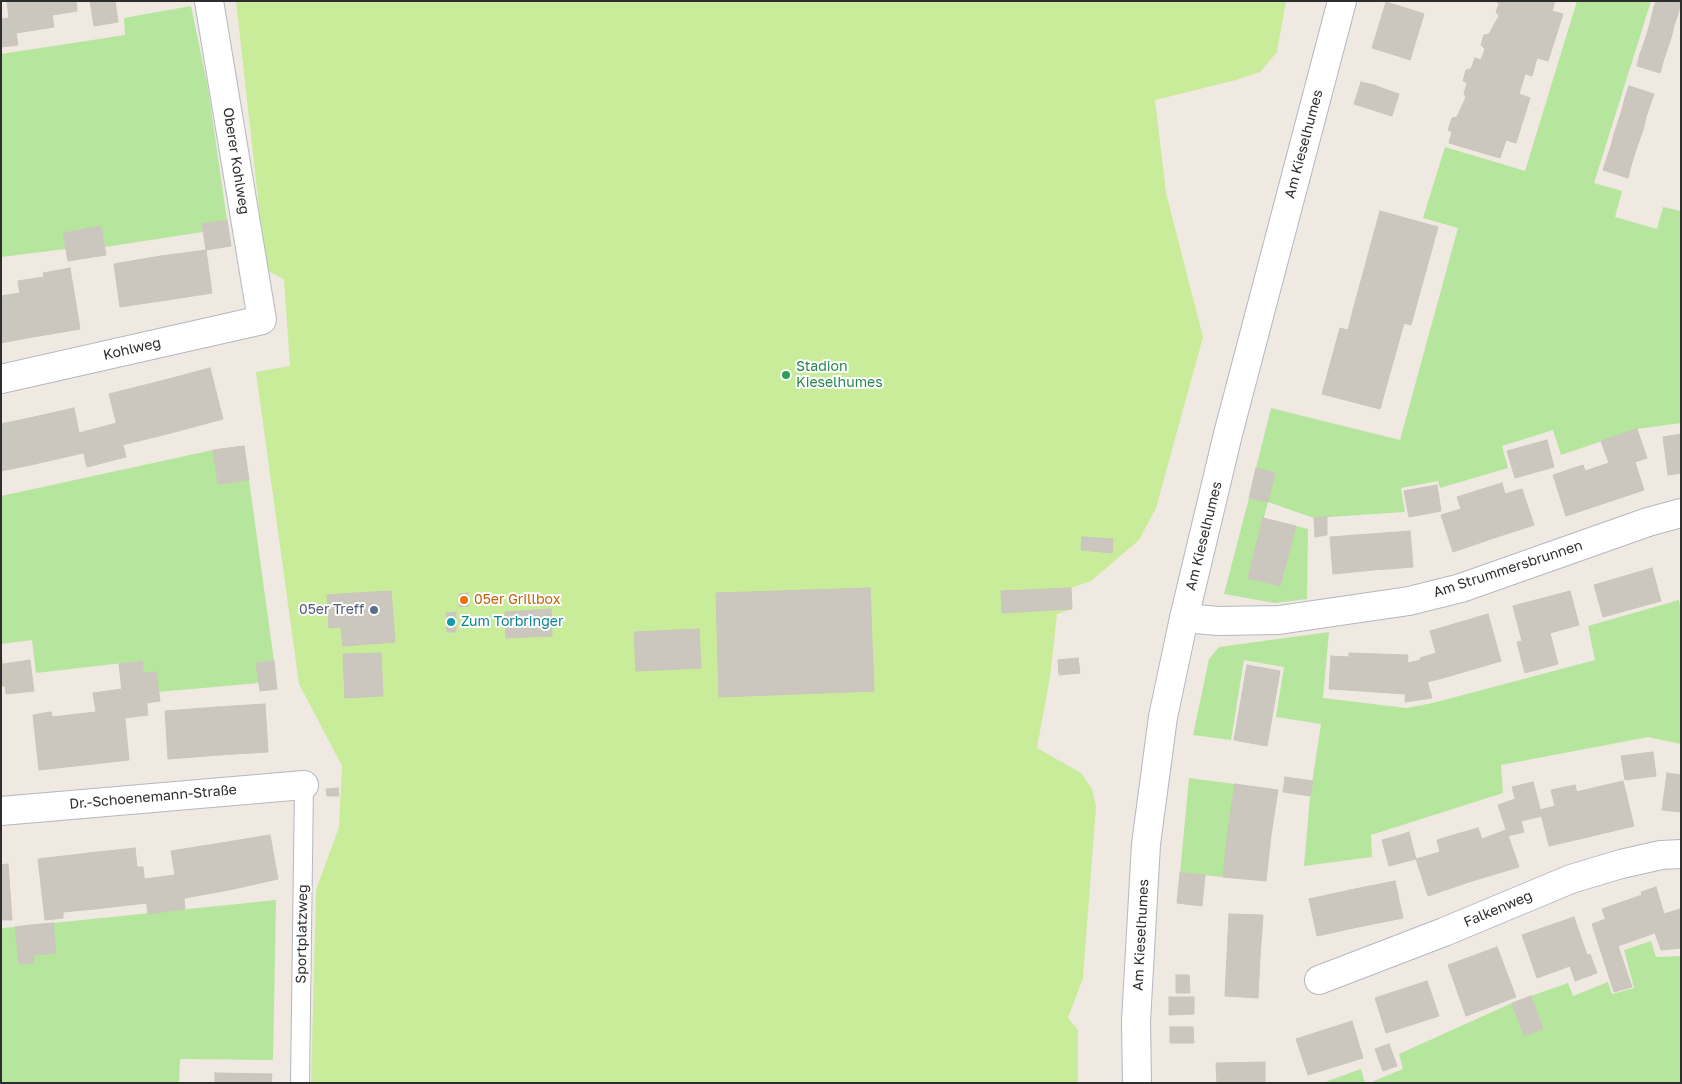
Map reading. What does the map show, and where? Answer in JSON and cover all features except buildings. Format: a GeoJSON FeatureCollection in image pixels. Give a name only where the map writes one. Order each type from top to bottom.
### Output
{"type":"FeatureCollection","features":[{"type":"Feature","properties":{"kind":"street","name":"Oberer Kohlweg"},"geometry":{"type":"LineString","coordinates":[[209,1],[262,320]]}},
{"type":"Feature","properties":{"kind":"street","name":"Am Kieselhumes"},"geometry":{"type":"LineString","coordinates":[[1138,1083],[1136,1021],[1146,844],[1159,742],[1184,618],[1228,434],[1342,1]]}},
{"type":"Feature","properties":{"kind":"street","name":"Kohlweg"},"geometry":{"type":"LineString","coordinates":[[1,379],[262,320]]}},
{"type":"Feature","properties":{"kind":"street","name":"Am Strummersbrunnen"},"geometry":{"type":"LineString","coordinates":[[1184,618],[1218,621],[1280,620],[1409,601],[1461,588],[1648,522],[1681,513]]}},
{"type":"Feature","properties":{"kind":"street","name":"Dr.-Schoenemann-Straße"},"geometry":{"type":"LineString","coordinates":[[1,811],[304,785]]}},
{"type":"Feature","properties":{"kind":"street","name":"Falkenweg"},"geometry":{"type":"LineString","coordinates":[[1319,980],[1571,880],[1621,864],[1681,854]]}},
{"type":"Feature","properties":{"kind":"lane","name":"Sportplatzweg"},"geometry":{"type":"LineString","coordinates":[[300,1083],[304,785]]}},
{"type":"Feature","properties":{"kind":"green space","name":"Stadion Kieselhumes"},"geometry":{"type":"Polygon","coordinates":[[[236,1],[1286,1],[1277,52],[1260,72],[1236,80],[1155,100],[1166,193],[1203,337],[1156,508],[1139,540],[1091,581],[1071,588],[1072,609],[1057,614],[1050,677],[1037,748],[1081,773],[1092,789],[1096,806],[1083,978],[1068,1018],[1078,1030],[1078,1083],[311,1083],[316,890],[339,827],[342,766],[299,684],[256,372],[290,366],[284,279],[266,270],[236,1]]]}},
{"type":"Feature","properties":{"kind":"green space"},"geometry":{"type":"Polygon","coordinates":[[[1577,1],[1651,1],[1594,183],[1622,191],[1615,217],[1657,229],[1663,207],[1681,211],[1681,423],[1637,429],[1561,455],[1553,430],[1502,446],[1508,468],[1440,488],[1438,481],[1401,488],[1405,512],[1314,518],[1268,502],[1256,468],[1271,408],[1400,440],[1458,228],[1423,218],[1445,147],[1525,171],[1577,1]]]}},
{"type":"Feature","properties":{"kind":"green space"},"geometry":{"type":"Polygon","coordinates":[[[191,6],[208,88],[227,220],[202,224],[203,232],[105,247],[101,226],[63,233],[66,249],[1,257],[1,54],[125,35],[124,18],[191,6]]]}},
{"type":"Feature","properties":{"kind":"green space"},"geometry":{"type":"Polygon","coordinates":[[[213,450],[218,484],[249,480],[274,661],[256,663],[259,683],[158,692],[156,672],[143,673],[141,661],[36,673],[32,640],[1,644],[1,496],[213,450]]]}},
{"type":"Feature","properties":{"kind":"green space"},"geometry":{"type":"Polygon","coordinates":[[[1249,498],[1268,502],[1248,578],[1280,586],[1296,526],[1308,529],[1307,599],[1275,603],[1224,594],[1249,498]]]}},
{"type":"Feature","properties":{"kind":"green space"},"geometry":{"type":"Polygon","coordinates":[[[1679,600],[1681,612],[1681,744],[1648,737],[1501,765],[1503,793],[1371,835],[1372,857],[1304,866],[1310,796],[1321,724],[1276,717],[1284,667],[1244,660],[1231,740],[1193,735],[1209,659],[1219,647],[1329,632],[1323,698],[1406,708],[1433,703],[1595,660],[1588,626],[1679,600]]]}},
{"type":"Feature","properties":{"kind":"green space"},"geometry":{"type":"Polygon","coordinates":[[[1189,778],[1235,784],[1223,877],[1180,873],[1189,778]]]}},
{"type":"Feature","properties":{"kind":"green space"},"geometry":{"type":"Polygon","coordinates":[[[276,900],[273,1060],[180,1059],[179,1083],[1,1083],[1,928],[15,927],[19,964],[33,963],[33,955],[53,923],[276,900]]]}},
{"type":"Feature","properties":{"kind":"green space"},"geometry":{"type":"Polygon","coordinates":[[[1651,941],[1656,957],[1681,956],[1681,1083],[1369,1083],[1403,1069],[1399,1054],[1512,1003],[1524,1036],[1543,1029],[1531,996],[1568,983],[1573,996],[1608,982],[1612,994],[1634,988],[1624,950],[1651,941]]]}},
{"type":"Feature","properties":{"kind":"green space"},"geometry":{"type":"Polygon","coordinates":[[[1361,1069],[1365,1083],[1322,1083],[1361,1069]]]}},
{"type":"Feature","properties":{"kind":"place","name":"Stadion Kieselhumes"},"geometry":{"type":"Point","coordinates":[786,375]}},
{"type":"Feature","properties":{"kind":"place","name":"05er Grillbox"},"geometry":{"type":"Point","coordinates":[464,600]}},
{"type":"Feature","properties":{"kind":"place","name":"05er Treff"},"geometry":{"type":"Point","coordinates":[374,610]}},
{"type":"Feature","properties":{"kind":"place","name":"Zum Torbringer"},"geometry":{"type":"Point","coordinates":[451,622]}}]}
